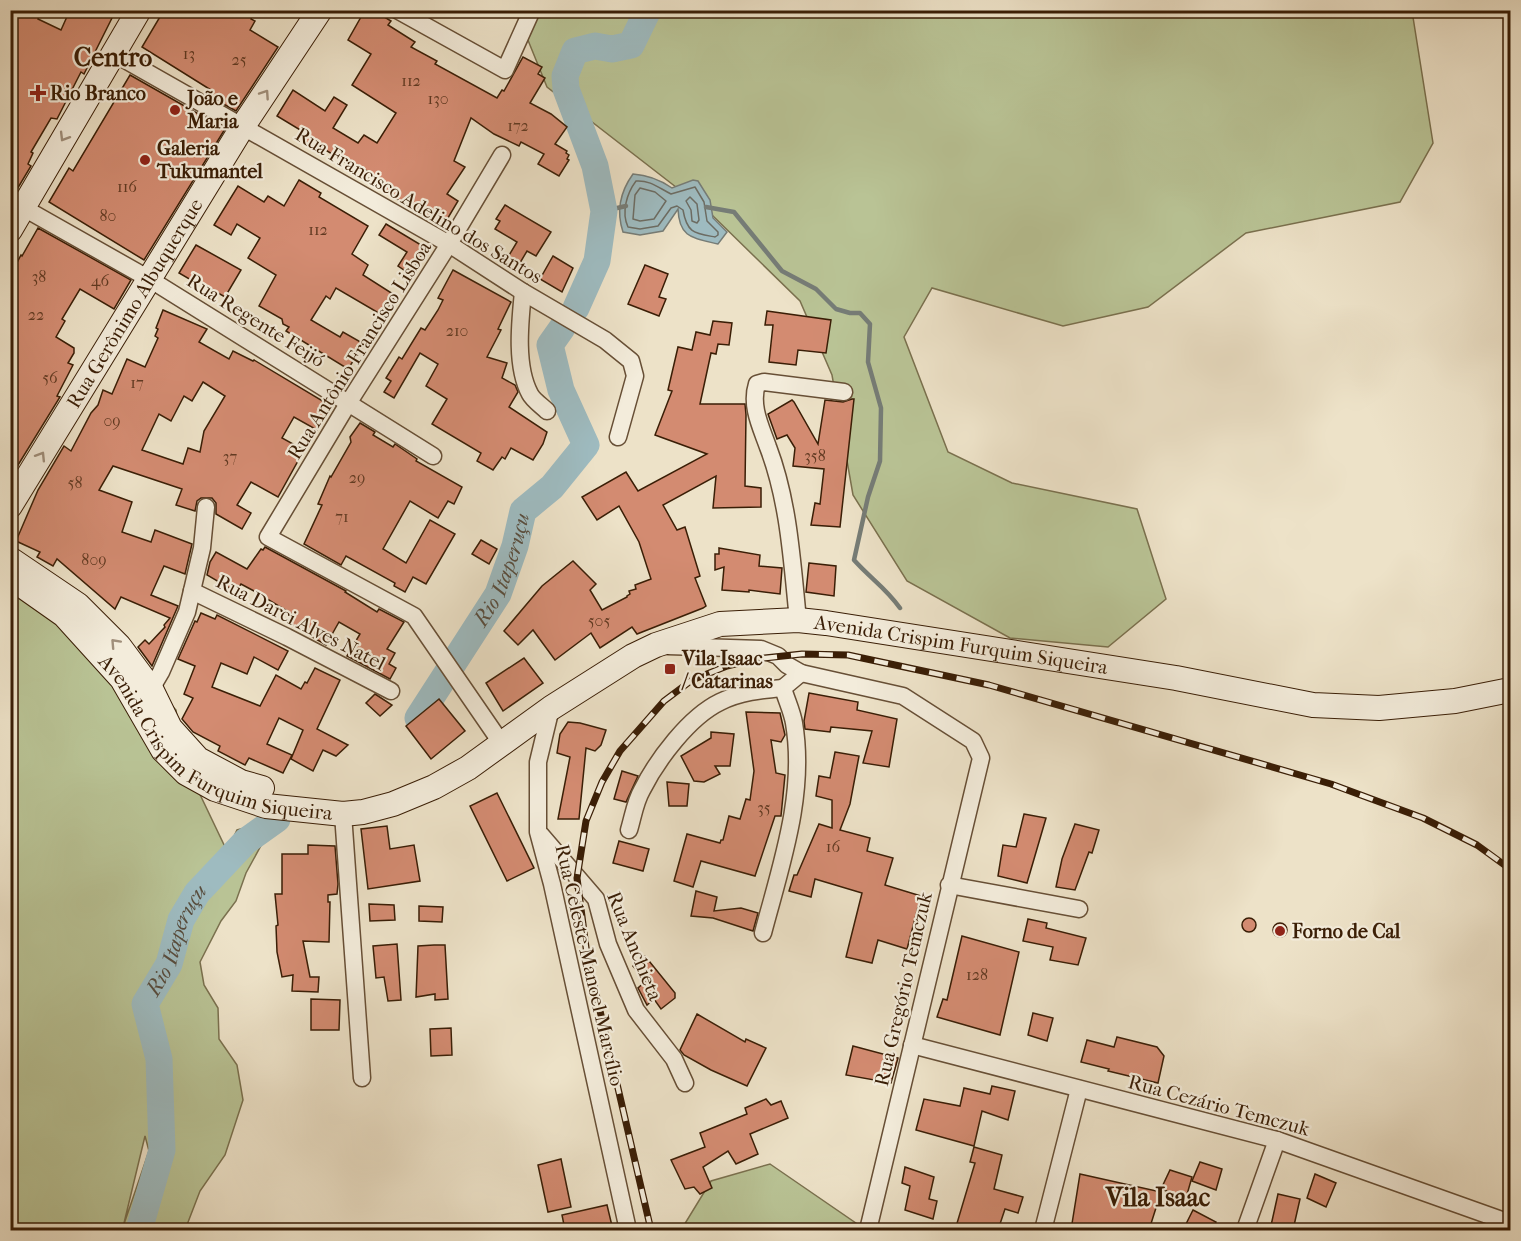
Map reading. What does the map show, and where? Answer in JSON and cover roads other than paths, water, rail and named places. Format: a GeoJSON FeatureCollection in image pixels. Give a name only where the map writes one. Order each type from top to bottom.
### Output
{"type":"FeatureCollection","features":[{"type":"Feature","properties":{"kind":"main road"},"geometry":{"type":"LineString","coordinates":[[10,230],[139,10]]}},
{"type":"Feature","properties":{"kind":"main road","name":"Rua Gerônimo Albuquerque"},"geometry":{"type":"LineString","coordinates":[[10,506],[151,280],[243,126],[320,10]]}},
{"type":"Feature","properties":{"kind":"main road","name":"Avenida Crispim Furquim Siqueira"},"geometry":{"type":"LineString","coordinates":[[10,559],[78,605],[119,646],[142,693],[163,750],[186,773],[215,789],[266,806],[344,814],[363,812],[393,804],[449,779],[468,768],[550,708],[633,656],[656,645],[720,624],[798,620],[826,623],[1164,676],[1313,705],[1379,708],[1455,701],[1510,690]]}},
{"type":"Feature","properties":{"kind":"main road","name":"Avenida Crispim Furquim Siqueira"},"geometry":{"type":"LineString","coordinates":[[10,577],[64,615],[122,679],[142,693],[198,759],[241,782],[296,796],[344,799],[391,792],[431,777],[449,779]]}},
{"type":"Feature","properties":{"kind":"street"},"geometry":{"type":"LineString","coordinates":[[397,10],[505,70],[532,10]]}},
{"type":"Feature","properties":{"kind":"street","name":"Rua Francisco Adelino dos Santos"},"geometry":{"type":"LineString","coordinates":[[114,53],[449,244],[523,292],[605,340],[631,361],[635,376],[618,437]]}},
{"type":"Feature","properties":{"kind":"street","name":"Rua Antônio Francisco Lisboa"},"geometry":{"type":"LineString","coordinates":[[502,155],[268,537],[414,616],[502,744]]}},
{"type":"Feature","properties":{"kind":"street","name":"Rua Regente Feijó"},"geometry":{"type":"LineString","coordinates":[[22,207],[151,280],[433,456]]}},
{"type":"Feature","properties":{"kind":"street"},"geometry":{"type":"LineString","coordinates":[[523,292],[519,330],[523,369],[531,395],[547,411]]}},
{"type":"Feature","properties":{"kind":"street"},"geometry":{"type":"LineString","coordinates":[[798,620],[786,513],[774,463],[756,414],[755,391],[757,384],[764,382],[844,392]]}},
{"type":"Feature","properties":{"kind":"street"},"geometry":{"type":"LineString","coordinates":[[142,693],[161,672],[181,629],[202,548],[206,507]]}},
{"type":"Feature","properties":{"kind":"street","name":"Rua Darci Alves Natel"},"geometry":{"type":"LineString","coordinates":[[192,591],[391,691]]}},
{"type":"Feature","properties":{"kind":"street"},"geometry":{"type":"LineString","coordinates":[[629,830],[641,792],[665,752],[694,721],[719,702],[746,692],[783,688],[801,673],[787,665],[778,656],[761,649],[656,645]]}},
{"type":"Feature","properties":{"kind":"street","name":"Rua Gregório Temczuk"},"geometry":{"type":"LineString","coordinates":[[801,673],[903,696],[973,741],[981,758],[868,1230]]}},
{"type":"Feature","properties":{"kind":"street"},"geometry":{"type":"LineString","coordinates":[[764,933],[796,801],[797,754],[794,722],[783,688]]}},
{"type":"Feature","properties":{"kind":"street","name":"Rua Celeste Manoel Marcílio"},"geometry":{"type":"LineString","coordinates":[[550,708],[538,762],[538,832],[552,884],[628,1230]]}},
{"type":"Feature","properties":{"kind":"street"},"geometry":{"type":"LineString","coordinates":[[344,814],[362,1078]]}},
{"type":"Feature","properties":{"kind":"street","name":"Rua Anchieta"},"geometry":{"type":"LineString","coordinates":[[538,832],[596,899],[608,944],[636,1010],[674,1059],[685,1083]]}},
{"type":"Feature","properties":{"kind":"street"},"geometry":{"type":"LineString","coordinates":[[949,885],[1079,909]]}},
{"type":"Feature","properties":{"kind":"street","name":"Rua Cezário Temczuk"},"geometry":{"type":"LineString","coordinates":[[912,1045],[1276,1140],[1510,1223]]}},
{"type":"Feature","properties":{"kind":"street"},"geometry":{"type":"LineString","coordinates":[[1043,1230],[1079,1089]]}},
{"type":"Feature","properties":{"kind":"street"},"geometry":{"type":"LineString","coordinates":[[1245,1230],[1276,1140]]}},
{"type":"Feature","properties":{"kind":"water"},"geometry":{"type":"Polygon","coordinates":[[[633,174],[653,178],[672,188],[693,180],[698,181],[710,200],[713,218],[727,232],[718,244],[695,238],[681,226],[678,209],[663,231],[640,235],[623,232],[620,202],[633,174]]]}},
{"type":"Feature","properties":{"kind":"waterway","name":"Rio Itaperuçu"},"geometry":{"type":"LineString","coordinates":[[576,308],[597,261],[604,211],[595,166],[566,89],[565,76],[575,51],[595,46],[612,49],[631,45],[648,10]]}},
{"type":"Feature","properties":{"kind":"waterway"},"geometry":{"type":"LineString","coordinates":[[604,211],[626,206]]}},
{"type":"Feature","properties":{"kind":"waterway"},"geometry":{"type":"LineString","coordinates":[[706,207],[734,212],[782,271],[816,289],[836,309],[860,313],[870,324],[868,362],[881,408],[880,461],[868,497],[854,560],[900,608]]}},
{"type":"Feature","properties":{"kind":"waterway","name":"Rio Itaperuçu"},"geometry":{"type":"LineString","coordinates":[[418,718],[498,594],[515,546],[523,511],[552,487],[586,445],[561,390],[550,345],[562,328]]}},
{"type":"Feature","properties":{"kind":"waterway","name":"Rio Itaperuçu"},"geometry":{"type":"LineString","coordinates":[[139,1230],[162,1150],[159,1059],[145,1004],[169,964],[181,920],[197,893],[246,841],[277,819]]}},
{"type":"Feature","properties":{"kind":"railway"},"geometry":{"type":"LineString","coordinates":[[651,1230],[587,955],[577,878],[586,821],[602,782],[620,751],[664,701],[692,680],[727,666],[756,659],[802,654],[848,655],[989,685],[1331,784],[1423,818],[1477,845],[1510,869]]}},
{"type":"Feature","properties":{"kind":"place","name":"Rio Branco"},"geometry":{"type":"Point","coordinates":[38,93]}},
{"type":"Feature","properties":{"kind":"place","name":"João e Maria"},"geometry":{"type":"Point","coordinates":[175,110]}},
{"type":"Feature","properties":{"kind":"place","name":"Galeria Tukumantel"},"geometry":{"type":"Point","coordinates":[145,160]}},
{"type":"Feature","properties":{"kind":"place","name":"Vila Isaac / Catarinas"},"geometry":{"type":"Point","coordinates":[670,669]}},
{"type":"Feature","properties":{"kind":"place","name":"Forno de Cal"},"geometry":{"type":"Point","coordinates":[1280,931]}},
{"type":"Feature","properties":{"kind":"district","name":"Centro"},"geometry":{"type":"Point","coordinates":[113,57]}},
{"type":"Feature","properties":{"kind":"district","name":"Vila Isaac"},"geometry":{"type":"Point","coordinates":[1158,1197]}}]}
